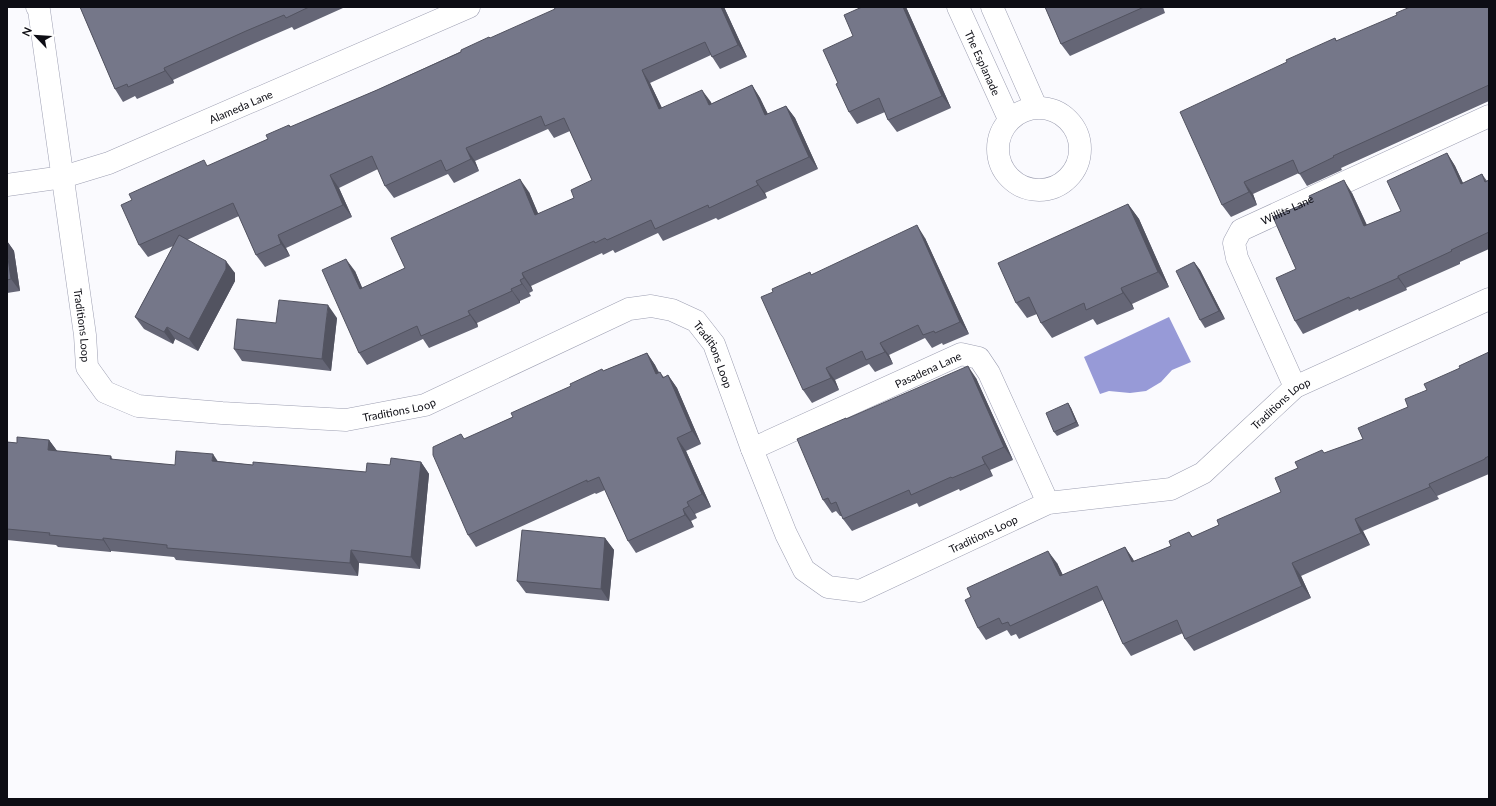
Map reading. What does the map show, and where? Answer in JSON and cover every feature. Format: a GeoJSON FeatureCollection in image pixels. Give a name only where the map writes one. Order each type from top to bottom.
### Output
{"type":"FeatureCollection","features":[{"type":"Feature","properties":{"kind":"street","name":"Alameda Lane"},"geometry":{"type":"LineString","coordinates":[[7,185],[63,177],[109,163],[469,7]]}},
{"type":"Feature","properties":{"kind":"street","name":"The Esplanade"},"geometry":{"type":"LineString","coordinates":[[958,7],[1009,119]]}},
{"type":"Feature","properties":{"kind":"street"},"geometry":{"type":"LineString","coordinates":[[992,7],[1036,107]]}},
{"type":"Feature","properties":{"kind":"street","name":"Traditions Loop"},"geometry":{"type":"LineString","coordinates":[[38,8],[85,335],[87,367],[105,392],[138,406],[222,413],[346,420],[425,404],[629,308],[651,306],[672,310],[696,321],[714,344],[752,449],[786,534],[804,570],[828,587],[860,591],[1048,503],[1171,489],[1203,473],[1295,387],[1489,299]]}},
{"type":"Feature","properties":{"kind":"street"},"geometry":{"type":"LineString","coordinates":[[1036,107],[1057,111],[1068,120],[1073,125],[1080,144],[1077,165],[1064,182],[1045,190],[1024,189],[1007,177],[998,158],[998,137],[1009,119],[1036,107]]}},
{"type":"Feature","properties":{"kind":"street","name":"Willits Lane"},"geometry":{"type":"LineString","coordinates":[[1295,387],[1237,258],[1234,243],[1241,230],[1489,116]]}},
{"type":"Feature","properties":{"kind":"street","name":"Pasadena Lane"},"geometry":{"type":"LineString","coordinates":[[752,449],[961,354],[978,358],[989,373],[1048,503]]}},
{"type":"Feature","properties":{"kind":"water"},"geometry":{"type":"Polygon","coordinates":[[[1169,317],[1191,362],[1172,370],[1161,382],[1146,391],[1130,393],[1109,391],[1100,394],[1084,357],[1169,317]]]}},
{"type":"Feature","properties":{"kind":"building"},"geometry":{"type":"Polygon","coordinates":[[[80,7],[309,7],[286,18],[284,15],[246,31],[164,68],[165,71],[128,87],[127,84],[115,89],[80,7]]]}},
{"type":"Feature","properties":{"kind":"building"},"geometry":{"type":"Polygon","coordinates":[[[554,7],[721,7],[738,45],[712,57],[705,42],[642,70],[659,109],[702,90],[709,105],[752,85],[765,115],[786,106],[809,157],[756,181],[758,185],[709,208],[708,205],[655,229],[651,220],[607,240],[605,238],[595,243],[594,241],[522,273],[524,278],[520,280],[522,284],[511,289],[512,291],[468,311],[470,315],[421,336],[417,326],[359,353],[322,270],[346,259],[360,289],[405,268],[391,238],[520,179],[535,215],[574,198],[571,190],[592,180],[564,118],[545,126],[541,116],[466,148],[471,159],[446,171],[441,160],[385,186],[372,156],[330,175],[343,205],[278,235],[281,244],[256,255],[233,203],[139,245],[121,205],[132,200],[129,194],[204,160],[207,166],[268,139],[266,135],[289,125],[290,127],[377,90],[461,52],[461,50],[489,37],[490,38],[555,9],[554,7]]]}},
{"type":"Feature","properties":{"kind":"building"},"geometry":{"type":"Polygon","coordinates":[[[862,7],[903,7],[942,96],[888,120],[879,98],[849,112],[823,50],[853,36],[844,15],[862,7]]]}},
{"type":"Feature","properties":{"kind":"building"},"geometry":{"type":"Polygon","coordinates":[[[1045,7],[1144,7],[1061,44],[1045,7]]]}},
{"type":"Feature","properties":{"kind":"building"},"geometry":{"type":"Polygon","coordinates":[[[1410,7],[1489,7],[1489,85],[1333,156],[1334,157],[1299,174],[1293,160],[1244,182],[1249,192],[1222,205],[1180,112],[1287,62],[1286,60],[1335,38],[1336,41],[1397,15],[1396,13],[1410,7]]]}},
{"type":"Feature","properties":{"kind":"building"},"geometry":{"type":"Polygon","coordinates":[[[1447,153],[1461,184],[1482,174],[1485,182],[1489,180],[1489,232],[1398,276],[1398,278],[1350,299],[1349,297],[1295,321],[1276,278],[1296,269],[1273,217],[1311,201],[1309,196],[1344,180],[1364,226],[1401,211],[1387,181],[1447,153]]]}},
{"type":"Feature","properties":{"kind":"building"},"geometry":{"type":"Polygon","coordinates":[[[1128,204],[1158,272],[1121,288],[1123,293],[1086,310],[1084,303],[1041,323],[1029,297],[1016,303],[998,263],[1128,204]]]}},
{"type":"Feature","properties":{"kind":"building"},"geometry":{"type":"Polygon","coordinates":[[[917,225],[960,322],[935,333],[934,331],[923,335],[918,325],[880,343],[885,352],[866,360],[862,351],[826,368],[831,378],[803,390],[761,297],[773,292],[772,289],[810,272],[811,275],[917,225]]]}},
{"type":"Feature","properties":{"kind":"building"},"geometry":{"type":"Polygon","coordinates":[[[179,235],[226,261],[226,269],[189,339],[167,327],[164,332],[135,317],[179,235]]]}},
{"type":"Feature","properties":{"kind":"building"},"geometry":{"type":"Polygon","coordinates":[[[7,251],[11,279],[7,280],[7,251]]]}},
{"type":"Feature","properties":{"kind":"building"},"geometry":{"type":"Polygon","coordinates":[[[1194,262],[1219,311],[1200,320],[1176,271],[1194,262]]]}},
{"type":"Feature","properties":{"kind":"building"},"geometry":{"type":"Polygon","coordinates":[[[279,300],[328,305],[322,359],[234,349],[237,319],[276,323],[279,300]]]}},
{"type":"Feature","properties":{"kind":"building"},"geometry":{"type":"Polygon","coordinates":[[[1489,352],[1489,456],[1429,484],[1430,487],[1355,519],[1361,533],[1292,563],[1302,586],[1185,639],[1177,620],[1123,644],[1097,586],[1010,626],[1008,622],[1002,624],[999,618],[978,628],[965,600],[971,597],[967,588],[1048,551],[1060,576],[1125,547],[1132,562],[1171,546],[1169,541],[1189,532],[1192,537],[1219,525],[1217,520],[1281,492],[1275,478],[1298,468],[1295,462],[1322,450],[1324,453],[1363,439],[1358,428],[1408,407],[1405,399],[1427,390],[1424,384],[1460,368],[1459,366],[1489,352]]]}},
{"type":"Feature","properties":{"kind":"building"},"geometry":{"type":"Polygon","coordinates":[[[647,353],[656,374],[660,372],[663,378],[668,375],[692,431],[677,438],[702,494],[687,502],[689,506],[683,509],[685,515],[628,541],[599,477],[587,482],[587,480],[468,535],[433,455],[433,447],[461,434],[464,439],[513,417],[511,413],[571,386],[570,384],[602,369],[603,371],[647,353]]]}},
{"type":"Feature","properties":{"kind":"building"},"geometry":{"type":"Polygon","coordinates":[[[968,366],[1004,447],[982,457],[985,464],[911,495],[909,490],[843,519],[836,502],[831,504],[828,498],[823,500],[797,439],[968,366]]]}},
{"type":"Feature","properties":{"kind":"building"},"geometry":{"type":"Polygon","coordinates":[[[1068,403],[1076,422],[1054,432],[1046,413],[1068,403]]]}},
{"type":"Feature","properties":{"kind":"building"},"geometry":{"type":"Polygon","coordinates":[[[17,437],[49,440],[48,450],[111,456],[110,459],[175,465],[176,451],[213,454],[212,461],[253,465],[253,462],[366,472],[367,463],[390,465],[391,458],[421,462],[411,557],[351,550],[350,563],[167,548],[167,545],[103,538],[103,540],[49,535],[50,533],[7,529],[7,442],[17,443],[17,437]]]}},
{"type":"Feature","properties":{"kind":"building"},"geometry":{"type":"Polygon","coordinates":[[[522,530],[605,538],[601,589],[517,581],[522,530]]]}}]}
